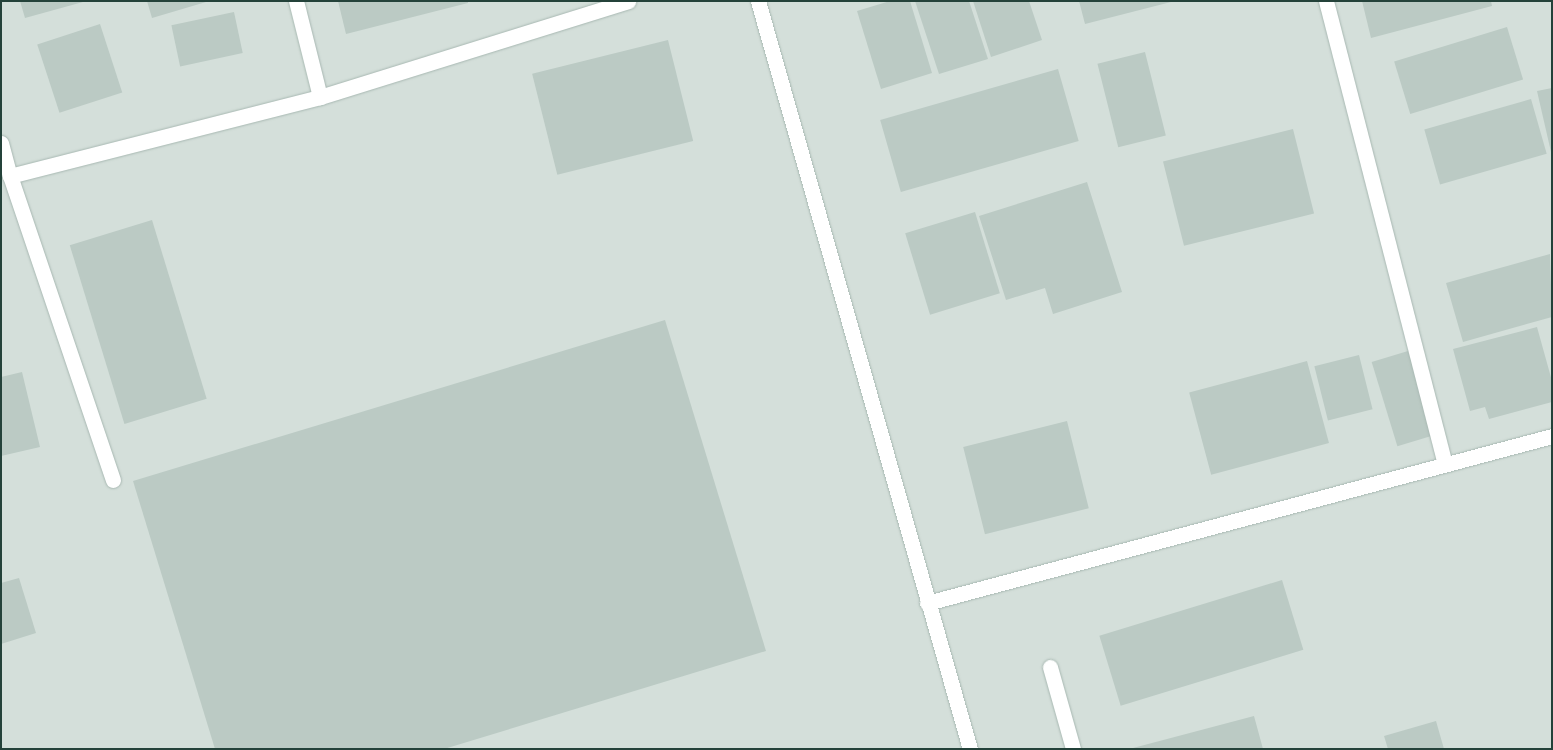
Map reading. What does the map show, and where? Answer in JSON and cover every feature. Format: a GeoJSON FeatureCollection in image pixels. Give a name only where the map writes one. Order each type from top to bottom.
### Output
{"type":"FeatureCollection","features":[{"type":"Feature","properties":{"kind":"street"},"geometry":{"type":"LineString","coordinates":[[296,1],[320,97]]}},
{"type":"Feature","properties":{"kind":"street"},"geometry":{"type":"LineString","coordinates":[[10,176],[320,97],[628,1]]}},
{"type":"Feature","properties":{"kind":"street"},"geometry":{"type":"LineString","coordinates":[[758,1],[927,603],[970,749]]}},
{"type":"Feature","properties":{"kind":"street"},"geometry":{"type":"LineString","coordinates":[[1326,1],[1444,462]]}},
{"type":"Feature","properties":{"kind":"street"},"geometry":{"type":"LineString","coordinates":[[1,144],[10,176],[113,480]]}},
{"type":"Feature","properties":{"kind":"street"},"geometry":{"type":"LineString","coordinates":[[927,603],[1444,462],[1552,436]]}},
{"type":"Feature","properties":{"kind":"street"},"geometry":{"type":"LineString","coordinates":[[1050,667],[1073,749]]}},
{"type":"Feature","properties":{"kind":"shaded area"},"geometry":{"type":"Polygon","coordinates":[[[1,1],[1552,1],[1552,749],[1,749],[1,1]]]}},
{"type":"Feature","properties":{"kind":"building"},"geometry":{"type":"Polygon","coordinates":[[[20,1],[83,1],[83,2],[25,18],[20,1]]]}},
{"type":"Feature","properties":{"kind":"building"},"geometry":{"type":"Polygon","coordinates":[[[147,1],[206,1],[206,2],[152,18],[147,1]]]}},
{"type":"Feature","properties":{"kind":"building"},"geometry":{"type":"Polygon","coordinates":[[[338,1],[468,1],[468,3],[346,34],[338,1]]]}},
{"type":"Feature","properties":{"kind":"building"},"geometry":{"type":"Polygon","coordinates":[[[890,1],[910,1],[932,73],[881,89],[857,11],[890,1]]]}},
{"type":"Feature","properties":{"kind":"building"},"geometry":{"type":"Polygon","coordinates":[[[915,1],[969,1],[988,59],[939,74],[915,1]]]}},
{"type":"Feature","properties":{"kind":"building"},"geometry":{"type":"Polygon","coordinates":[[[973,1],[1029,1],[1042,40],[991,57],[973,1]]]}},
{"type":"Feature","properties":{"kind":"building"},"geometry":{"type":"Polygon","coordinates":[[[1079,1],[1171,1],[1171,2],[1085,24],[1079,1]]]}},
{"type":"Feature","properties":{"kind":"building"},"geometry":{"type":"Polygon","coordinates":[[[1362,1],[1491,1],[1492,6],[1371,38],[1362,1]]]}},
{"type":"Feature","properties":{"kind":"building"},"geometry":{"type":"Polygon","coordinates":[[[234,12],[243,53],[180,66],[171,25],[234,12]]]}},
{"type":"Feature","properties":{"kind":"building"},"geometry":{"type":"Polygon","coordinates":[[[100,24],[122,92],[59,113],[37,44],[100,24]]]}},
{"type":"Feature","properties":{"kind":"building"},"geometry":{"type":"Polygon","coordinates":[[[1507,27],[1523,80],[1410,114],[1394,61],[1507,27]]]}},
{"type":"Feature","properties":{"kind":"building"},"geometry":{"type":"Polygon","coordinates":[[[668,40],[693,141],[557,175],[532,74],[668,40]]]}},
{"type":"Feature","properties":{"kind":"building"},"geometry":{"type":"Polygon","coordinates":[[[1145,52],[1166,135],[1118,147],[1097,64],[1145,52]]]}},
{"type":"Feature","properties":{"kind":"building"},"geometry":{"type":"Polygon","coordinates":[[[1058,69],[1079,141],[901,192],[880,120],[1058,69]]]}},
{"type":"Feature","properties":{"kind":"building"},"geometry":{"type":"Polygon","coordinates":[[[1552,88],[1552,152],[1551,152],[1537,91],[1552,88]]]}},
{"type":"Feature","properties":{"kind":"building"},"geometry":{"type":"Polygon","coordinates":[[[1531,99],[1547,154],[1440,184],[1424,130],[1531,99]]]}},
{"type":"Feature","properties":{"kind":"building"},"geometry":{"type":"Polygon","coordinates":[[[1293,129],[1314,213],[1184,246],[1163,161],[1293,129]]]}},
{"type":"Feature","properties":{"kind":"building"},"geometry":{"type":"Polygon","coordinates":[[[1087,182],[1122,292],[1053,314],[1045,288],[1006,300],[979,216],[1087,182]]]}},
{"type":"Feature","properties":{"kind":"building"},"geometry":{"type":"Polygon","coordinates":[[[975,212],[1000,293],[930,315],[905,233],[975,212]]]}},
{"type":"Feature","properties":{"kind":"building"},"geometry":{"type":"Polygon","coordinates":[[[152,220],[207,399],[124,424],[70,245],[152,220]]]}},
{"type":"Feature","properties":{"kind":"building"},"geometry":{"type":"Polygon","coordinates":[[[1550,254],[1552,317],[1463,342],[1446,283],[1550,254]]]}},
{"type":"Feature","properties":{"kind":"building"},"geometry":{"type":"Polygon","coordinates":[[[665,320],[766,651],[444,749],[215,749],[133,481],[665,320]]]}},
{"type":"Feature","properties":{"kind":"building"},"geometry":{"type":"Polygon","coordinates":[[[1537,327],[1552,381],[1552,402],[1489,419],[1485,407],[1470,411],[1453,349],[1537,327]]]}},
{"type":"Feature","properties":{"kind":"building"},"geometry":{"type":"Polygon","coordinates":[[[1408,351],[1434,435],[1397,446],[1372,362],[1408,351]]]}},
{"type":"Feature","properties":{"kind":"building"},"geometry":{"type":"Polygon","coordinates":[[[1359,355],[1373,409],[1328,420],[1314,366],[1359,355]]]}},
{"type":"Feature","properties":{"kind":"building"},"geometry":{"type":"Polygon","coordinates":[[[1307,361],[1329,443],[1211,475],[1189,393],[1307,361]]]}},
{"type":"Feature","properties":{"kind":"building"},"geometry":{"type":"Polygon","coordinates":[[[22,372],[40,447],[1,456],[1,377],[22,372]]]}},
{"type":"Feature","properties":{"kind":"building"},"geometry":{"type":"Polygon","coordinates":[[[1067,421],[1089,508],[985,534],[963,447],[1067,421]]]}},
{"type":"Feature","properties":{"kind":"building"},"geometry":{"type":"Polygon","coordinates":[[[19,578],[36,633],[1,644],[1,583],[19,578]]]}},
{"type":"Feature","properties":{"kind":"building"},"geometry":{"type":"Polygon","coordinates":[[[1282,580],[1303,650],[1121,706],[1099,636],[1282,580]]]}},
{"type":"Feature","properties":{"kind":"building"},"geometry":{"type":"Polygon","coordinates":[[[1254,716],[1263,749],[1133,749],[1133,748],[1254,716]]]}},
{"type":"Feature","properties":{"kind":"building"},"geometry":{"type":"Polygon","coordinates":[[[1436,721],[1444,749],[1388,749],[1384,736],[1436,721]]]}}]}
